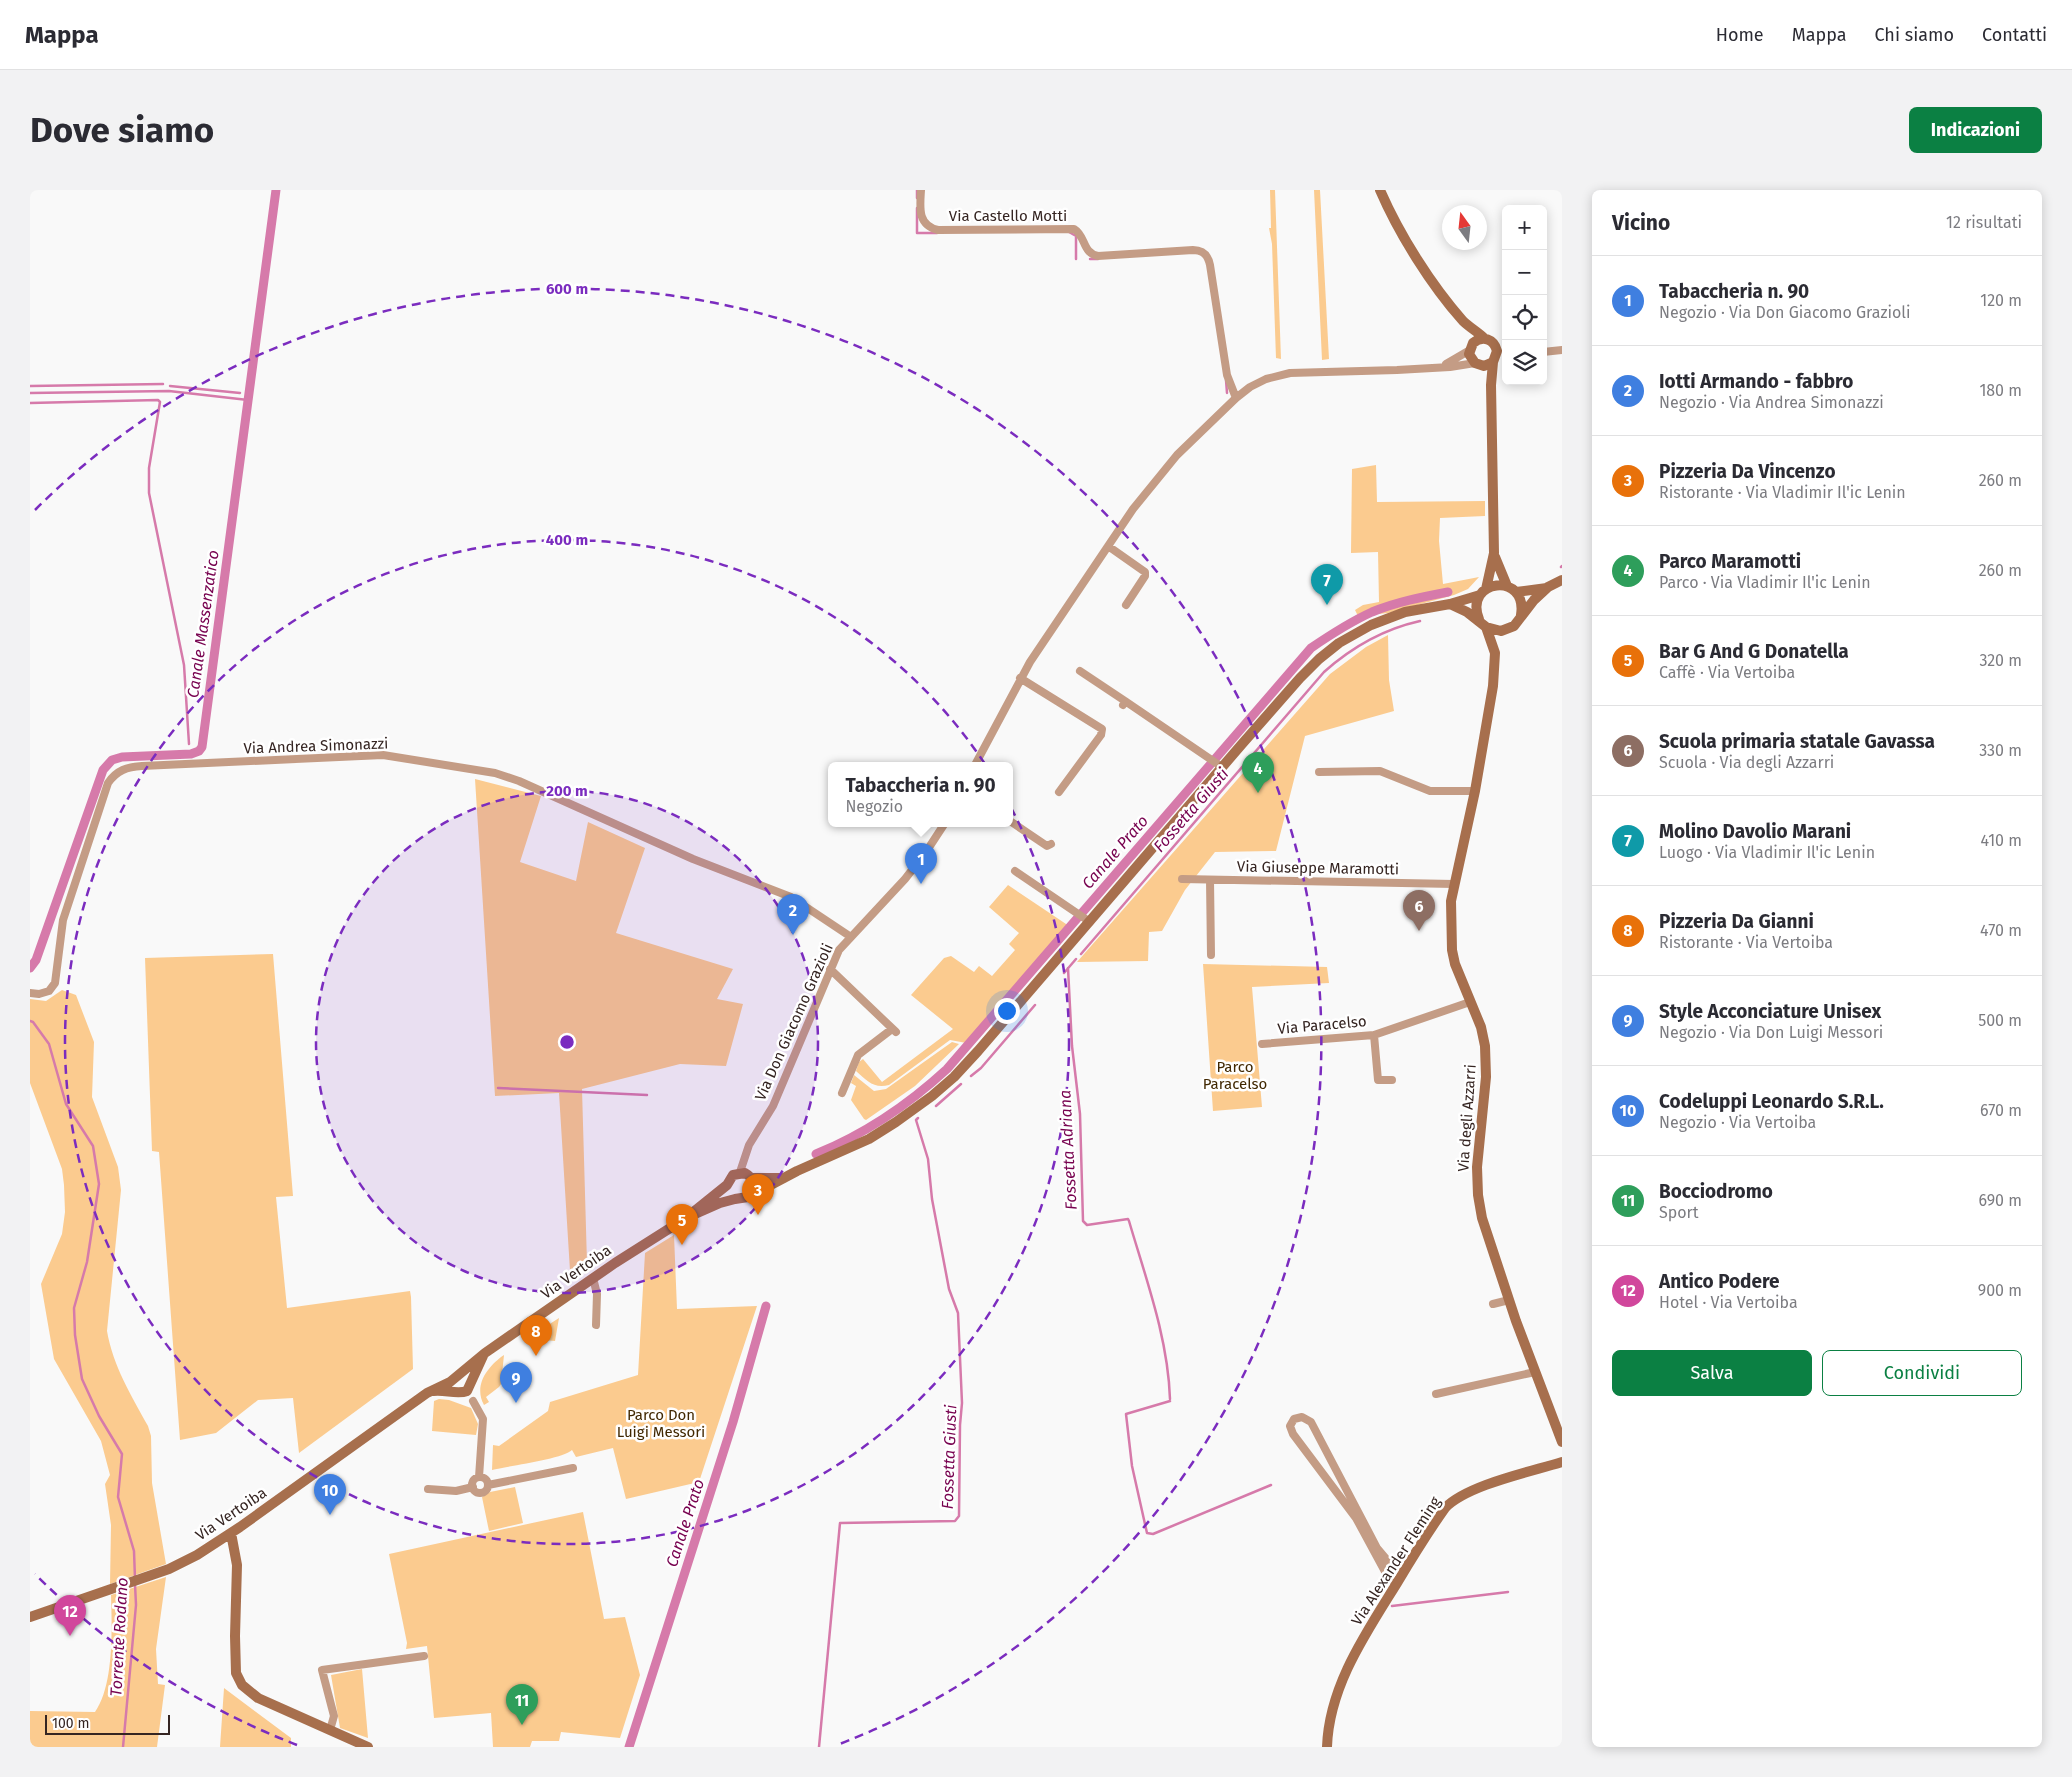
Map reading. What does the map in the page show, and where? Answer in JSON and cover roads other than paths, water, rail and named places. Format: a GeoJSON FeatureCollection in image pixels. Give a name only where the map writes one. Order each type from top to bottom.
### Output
{"type":"FeatureCollection","features":[{"type":"Feature","properties":{"kind":"main road"},"geometry":{"type":"LineString","coordinates":[[1380,190],[1394,221],[1410,248],[1464,322],[1484,338],[1493,342],[1501,351],[1493,362],[1487,366],[1477,364]]}},
{"type":"Feature","properties":{"kind":"main road"},"geometry":{"type":"LineString","coordinates":[[1464,322],[1470,355],[1491,385]]}},
{"type":"Feature","properties":{"kind":"main road"},"geometry":{"type":"LineString","coordinates":[[1470,348],[1476,340],[1484,338]]}},
{"type":"Feature","properties":{"kind":"main road"},"geometry":{"type":"LineString","coordinates":[[1479,619],[1476,607],[1483,592],[1494,553],[1491,385],[1493,362]]}},
{"type":"Feature","properties":{"kind":"main road"},"geometry":{"type":"LineString","coordinates":[[1494,553],[1507,586]]}},
{"type":"Feature","properties":{"kind":"main road"},"geometry":{"type":"LineString","coordinates":[[1516,592],[1548,587],[1562,580]]}},
{"type":"Feature","properties":{"kind":"main road"},"geometry":{"type":"LineString","coordinates":[[686,1218],[735,1198],[744,1199],[782,1178],[869,1139],[903,1118],[938,1092],[978,1051],[1217,763],[1300,678],[1339,643],[1371,625],[1405,612],[1450,604],[1500,584],[1516,592],[1521,599],[1521,615]]}},
{"type":"Feature","properties":{"kind":"main road"},"geometry":{"type":"LineString","coordinates":[[1450,604],[1479,619],[1486,627],[1501,631],[1508,629],[1518,621],[1521,615],[1548,587]]}},
{"type":"Feature","properties":{"kind":"main road","name":"Via degli Azzarri"},"geometry":{"type":"LineString","coordinates":[[1486,627],[1495,653],[1491,704],[1475,792],[1454,884],[1450,910],[1452,950],[1455,964],[1481,1027],[1486,1056],[1486,1076],[1478,1151],[1478,1195],[1484,1224],[1508,1300],[1562,1442]]}},
{"type":"Feature","properties":{"kind":"main road","name":"Via degli Azzarri"},"geometry":{"type":"LineString","coordinates":[[1495,653],[1508,629]]}},
{"type":"Feature","properties":{"kind":"main road"},"geometry":{"type":"LineString","coordinates":[[686,1218],[727,1185],[733,1175],[740,1172],[752,1178],[782,1178]]}},
{"type":"Feature","properties":{"kind":"main road"},"geometry":{"type":"LineString","coordinates":[[751,1195],[754,1187],[752,1178]]}},
{"type":"Feature","properties":{"kind":"main road"},"geometry":{"type":"LineString","coordinates":[[727,1185],[729,1193],[735,1198]]}},
{"type":"Feature","properties":{"kind":"main road","name":"Via Vertoiba"},"geometry":{"type":"LineString","coordinates":[[30,1617],[169,1569],[197,1555],[231,1533],[428,1393],[456,1377],[485,1353],[593,1278],[686,1218]]}},
{"type":"Feature","properties":{"kind":"main road"},"geometry":{"type":"LineString","coordinates":[[465,1389],[485,1353]]}},
{"type":"Feature","properties":{"kind":"main road"},"geometry":{"type":"LineString","coordinates":[[456,1377],[467,1377],[465,1389],[453,1387],[456,1377]]}},
{"type":"Feature","properties":{"kind":"main road"},"geometry":{"type":"LineString","coordinates":[[428,1393],[441,1390],[465,1389]]}},
{"type":"Feature","properties":{"kind":"main road","name":"Via Alexander Fleming"},"geometry":{"type":"LineString","coordinates":[[1327,1747],[1332,1710],[1344,1676],[1366,1633],[1438,1517],[1452,1501],[1470,1492],[1562,1462]]}},
{"type":"Feature","properties":{"kind":"main road"},"geometry":{"type":"LineString","coordinates":[[231,1533],[238,1565],[235,1656],[238,1680],[248,1692],[258,1698],[363,1746]]}},
{"type":"Feature","properties":{"kind":"street","name":"Via Castello Motti"},"geometry":{"type":"LineString","coordinates":[[921,190],[921,218],[927,226],[938,230],[1074,229],[1079,233],[1087,250],[1098,256],[1201,251],[1207,256],[1210,265],[1227,375],[1236,398]]}},
{"type":"Feature","properties":{"kind":"street"},"geometry":{"type":"LineString","coordinates":[[1440,367],[1470,348]]}},
{"type":"Feature","properties":{"kind":"street"},"geometry":{"type":"LineString","coordinates":[[1547,352],[1562,350]]}},
{"type":"Feature","properties":{"kind":"street"},"geometry":{"type":"LineString","coordinates":[[977,762],[1020,678],[1108,546],[1160,474],[1236,398],[1250,387],[1266,379],[1290,373],[1477,364]]}},
{"type":"Feature","properties":{"kind":"street"},"geometry":{"type":"LineString","coordinates":[[1108,546],[1145,572],[1145,576],[1126,605]]}},
{"type":"Feature","properties":{"kind":"street"},"geometry":{"type":"LineString","coordinates":[[1080,670],[1124,703],[1217,763]]}},
{"type":"Feature","properties":{"kind":"street"},"geometry":{"type":"LineString","coordinates":[[1020,678],[1102,731],[1059,792]]}},
{"type":"Feature","properties":{"kind":"street","name":"Via Andrea Simonazzi"},"geometry":{"type":"LineString","coordinates":[[30,993],[39,994],[49,991],[55,983],[63,920],[105,792],[108,784],[117,773],[125,768],[134,766],[383,755],[495,773],[519,781],[693,859],[791,897],[851,937]]}},
{"type":"Feature","properties":{"kind":"street"},"geometry":{"type":"LineString","coordinates":[[1319,772],[1380,771],[1430,791],[1475,792]]}},
{"type":"Feature","properties":{"kind":"street"},"geometry":{"type":"LineString","coordinates":[[1013,823],[1047,846],[1050,844]]}},
{"type":"Feature","properties":{"kind":"street","name":"Via Don Giacomo Grazioli"},"geometry":{"type":"LineString","coordinates":[[740,1172],[749,1145],[773,1106],[839,950],[905,879],[942,827]]}},
{"type":"Feature","properties":{"kind":"street"},"geometry":{"type":"LineString","coordinates":[[1016,871],[1086,919]]}},
{"type":"Feature","properties":{"kind":"street","name":"Via Giuseppe Maramotti"},"geometry":{"type":"LineString","coordinates":[[1182,879],[1454,884]]}},
{"type":"Feature","properties":{"kind":"street"},"geometry":{"type":"LineString","coordinates":[[1210,880],[1211,955]]}},
{"type":"Feature","properties":{"kind":"street"},"geometry":{"type":"LineString","coordinates":[[830,970],[894,1030],[856,1058],[842,1093]]}},
{"type":"Feature","properties":{"kind":"street","name":"Via Paracelso"},"geometry":{"type":"LineString","coordinates":[[1262,1044],[1374,1035],[1470,1002]]}},
{"type":"Feature","properties":{"kind":"street"},"geometry":{"type":"LineString","coordinates":[[1374,1035],[1378,1080],[1392,1080]]}},
{"type":"Feature","properties":{"kind":"street"},"geometry":{"type":"LineString","coordinates":[[593,1278],[597,1294],[596,1325]]}},
{"type":"Feature","properties":{"kind":"street"},"geometry":{"type":"LineString","coordinates":[[1493,1304],[1508,1300]]}},
{"type":"Feature","properties":{"kind":"street"},"geometry":{"type":"LineString","coordinates":[[1436,1394],[1535,1372]]}},
{"type":"Feature","properties":{"kind":"street"},"geometry":{"type":"LineString","coordinates":[[465,1389],[483,1419],[479,1477],[473,1482],[475,1491],[483,1493],[487,1490],[488,1485],[486,1480],[479,1477]]}},
{"type":"Feature","properties":{"kind":"street"},"geometry":{"type":"LineString","coordinates":[[1396,1584],[1388,1576],[1356,1518],[1293,1434],[1290,1426],[1294,1419],[1302,1418],[1311,1422],[1377,1548],[1388,1561],[1404,1571]]}},
{"type":"Feature","properties":{"kind":"street"},"geometry":{"type":"LineString","coordinates":[[488,1485],[573,1468]]}},
{"type":"Feature","properties":{"kind":"street"},"geometry":{"type":"LineString","coordinates":[[428,1489],[456,1491],[473,1487]]}},
{"type":"Feature","properties":{"kind":"street"},"geometry":{"type":"LineString","coordinates":[[330,1730],[334,1716],[322,1670],[424,1656]]}},
{"type":"Feature","properties":{"kind":"waterway","name":"Canale Massenzatico"},"geometry":{"type":"LineString","coordinates":[[30,968],[36,960],[103,770],[112,760],[122,757],[191,754],[199,751],[202,747],[276,190]]}},
{"type":"Feature","properties":{"kind":"waterway"},"geometry":{"type":"LineString","coordinates":[[917,190],[917,198]]}},
{"type":"Feature","properties":{"kind":"waterway"},"geometry":{"type":"LineString","coordinates":[[917,208],[917,233],[937,233]]}},
{"type":"Feature","properties":{"kind":"waterway"},"geometry":{"type":"LineString","coordinates":[[1069,232],[1076,236],[1076,259]]}},
{"type":"Feature","properties":{"kind":"waterway"},"geometry":{"type":"LineString","coordinates":[[1090,259],[1098,259]]}},
{"type":"Feature","properties":{"kind":"waterway"},"geometry":{"type":"LineString","coordinates":[[1226,380],[1227,393]]}},
{"type":"Feature","properties":{"kind":"waterway"},"geometry":{"type":"LineString","coordinates":[[30,386],[163,384]]}},
{"type":"Feature","properties":{"kind":"waterway"},"geometry":{"type":"LineString","coordinates":[[170,386],[240,393]]}},
{"type":"Feature","properties":{"kind":"waterway"},"geometry":{"type":"LineString","coordinates":[[30,393],[169,391],[248,400]]}},
{"type":"Feature","properties":{"kind":"waterway"},"geometry":{"type":"LineString","coordinates":[[30,403],[158,400],[160,402],[149,468],[149,493],[184,665],[189,744]]}},
{"type":"Feature","properties":{"kind":"waterway","name":"Canale Prato"},"geometry":{"type":"LineString","coordinates":[[816,1154],[852,1137],[885,1118],[917,1095],[947,1069],[1311,648],[1340,629],[1381,608],[1448,592]]}},
{"type":"Feature","properties":{"kind":"waterway","name":"Fossetta Giusti"},"geometry":{"type":"LineString","coordinates":[[1081,954],[1324,672],[1369,640],[1407,624],[1420,621]]}},
{"type":"Feature","properties":{"kind":"waterway","name":"Fossetta Giusti"},"geometry":{"type":"LineString","coordinates":[[1064,973],[1076,959]]}},
{"type":"Feature","properties":{"kind":"waterway","name":"Fossetta Adriana"},"geometry":{"type":"LineString","coordinates":[[1068,968],[1072,1046],[1080,1114],[1083,1221],[1087,1225],[1128,1219],[1129,1221],[1161,1331],[1170,1399]]}},
{"type":"Feature","properties":{"kind":"waterway","name":"Fossetta Giusti"},"geometry":{"type":"LineString","coordinates":[[971,1076],[981,1068],[1035,1005]]}},
{"type":"Feature","properties":{"kind":"waterway","name":"Torrente Rodano"},"geometry":{"type":"LineString","coordinates":[[30,1021],[33,1022],[49,1044],[66,1104],[93,1146],[99,1184],[87,1262],[74,1308],[75,1335],[82,1379],[99,1416],[122,1454],[118,1497],[134,1551],[135,1579]]}},
{"type":"Feature","properties":{"kind":"waterway","name":"Fossetta Giusti"},"geometry":{"type":"LineString","coordinates":[[936,1106],[961,1084]]}},
{"type":"Feature","properties":{"kind":"waterway"},"geometry":{"type":"LineString","coordinates":[[498,1088],[647,1095]]}},
{"type":"Feature","properties":{"kind":"waterway","name":"Fossetta Giusti"},"geometry":{"type":"LineString","coordinates":[[819,1747],[840,1523],[955,1521],[959,1516],[962,1403],[958,1313],[949,1289],[932,1199],[928,1159],[916,1120],[918,1118]]}},
{"type":"Feature","properties":{"kind":"waterway","name":"Canale Prato"},"geometry":{"type":"LineString","coordinates":[[629,1747],[733,1422],[766,1306]]}},
{"type":"Feature","properties":{"kind":"waterway","name":"Fossetta Adriana"},"geometry":{"type":"LineString","coordinates":[[1170,1401],[1126,1414],[1132,1466],[1147,1533],[1153,1534],[1271,1485]]}},
{"type":"Feature","properties":{"kind":"waterway","name":"Torrente Rodano"},"geometry":{"type":"LineString","coordinates":[[123,1747],[136,1605],[135,1584]]}},
{"type":"Feature","properties":{"kind":"waterway"},"geometry":{"type":"LineString","coordinates":[[1392,1606],[1508,1592]]}},
{"type":"Feature","properties":{"kind":"place","name":"Molino Davolio Marani"},"geometry":{"type":"Point","coordinates":[1327,605]}},
{"type":"Feature","properties":{"kind":"place","name":"Parco Maramotti"},"geometry":{"type":"Point","coordinates":[1258,793]}},
{"type":"Feature","properties":{"kind":"place","name":"Tabaccheria n. 90"},"geometry":{"type":"Point","coordinates":[921,884]}},
{"type":"Feature","properties":{"kind":"place","name":"Scuola primaria statale Gavassa"},"geometry":{"type":"Point","coordinates":[1419,931]}},
{"type":"Feature","properties":{"kind":"place","name":"Iotti Armando - fabbro"},"geometry":{"type":"Point","coordinates":[793,935]}},
{"type":"Feature","properties":{"kind":"place","name":"Pizzeria Da Vincenzo"},"geometry":{"type":"Point","coordinates":[758,1215]}},
{"type":"Feature","properties":{"kind":"place","name":"Bar G And G Donatella"},"geometry":{"type":"Point","coordinates":[682,1245]}},
{"type":"Feature","properties":{"kind":"place","name":"Pizzeria Da Gianni"},"geometry":{"type":"Point","coordinates":[536,1356]}},
{"type":"Feature","properties":{"kind":"place","name":"Style Acconciature Unisex"},"geometry":{"type":"Point","coordinates":[516,1403]}},
{"type":"Feature","properties":{"kind":"place","name":"Codeluppi Leonardo S.R.L."},"geometry":{"type":"Point","coordinates":[330,1515]}},
{"type":"Feature","properties":{"kind":"place","name":"Antico Podere"},"geometry":{"type":"Point","coordinates":[70,1636]}},
{"type":"Feature","properties":{"kind":"place","name":"Bocciodromo"},"geometry":{"type":"Point","coordinates":[522,1725]}},
{"type":"Feature","properties":{"kind":"park label","name":"Parco Paracelso"},"geometry":{"type":"Point","coordinates":[1235,1076]}},
{"type":"Feature","properties":{"kind":"park label","name":"Parco Don Luigi Messori"},"geometry":{"type":"Point","coordinates":[661,1424]}}]}
